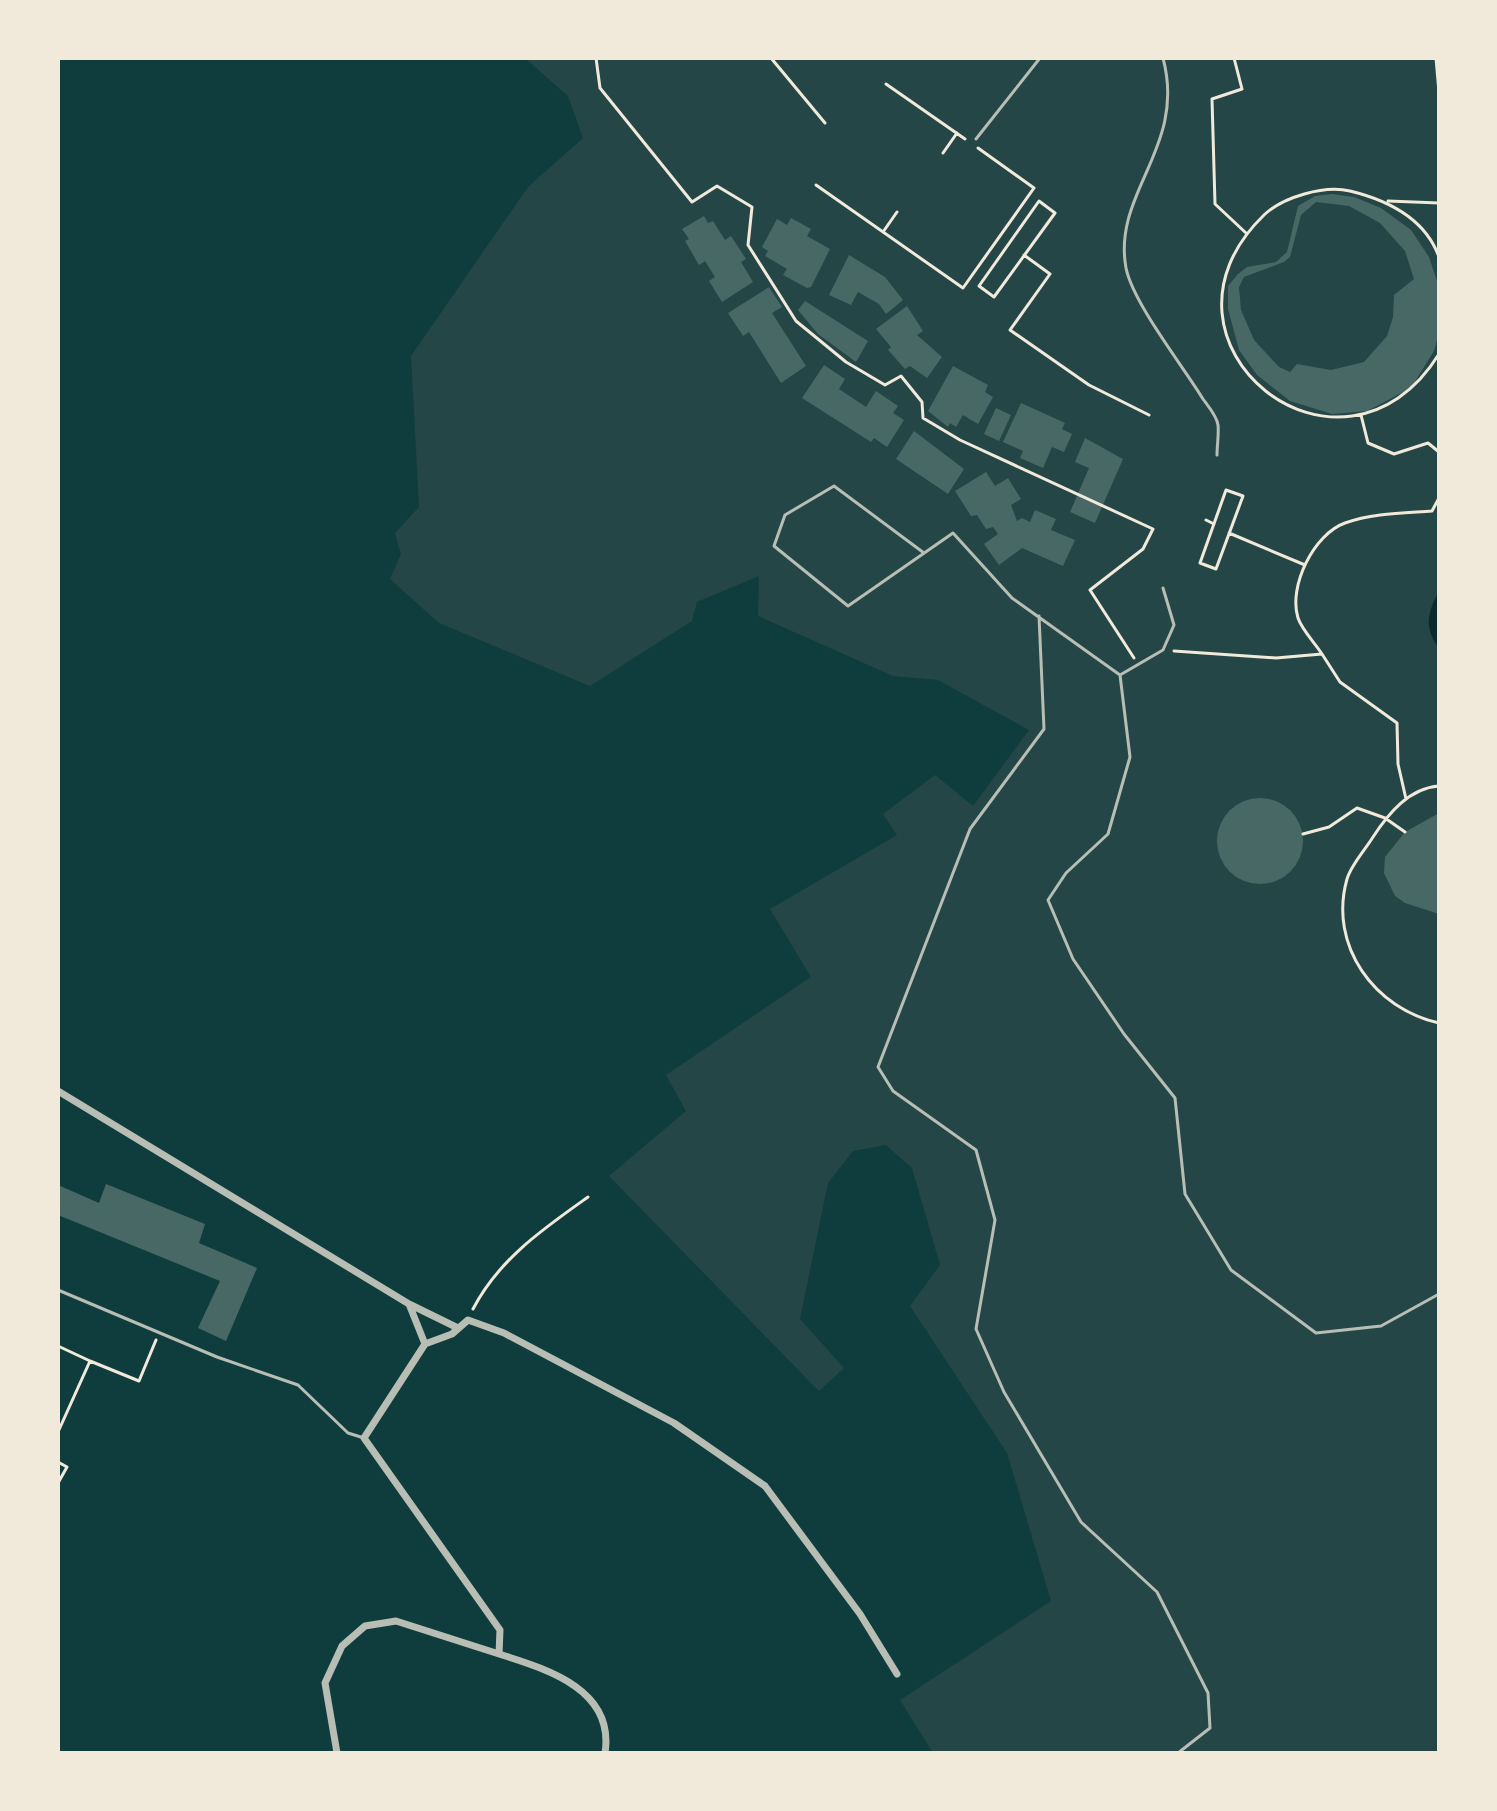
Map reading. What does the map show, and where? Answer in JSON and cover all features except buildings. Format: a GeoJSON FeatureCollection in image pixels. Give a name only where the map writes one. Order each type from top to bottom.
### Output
{"type":"FeatureCollection","features":[{"type":"Feature","properties":{"kind":"street"},"geometry":{"type":"LineString","coordinates":[[58,1091],[409,1304],[458,1328]]}},
{"type":"Feature","properties":{"kind":"street"},"geometry":{"type":"LineString","coordinates":[[409,1304],[425,1344]]}},
{"type":"Feature","properties":{"kind":"street"},"geometry":{"type":"LineString","coordinates":[[499,1654],[500,1630],[364,1438],[425,1344],[468,1320],[504,1333],[674,1423],[765,1486],[860,1614],[897,1674]]}},
{"type":"Feature","properties":{"kind":"street"},"geometry":{"type":"LineString","coordinates":[[337,1753],[325,1683],[342,1646],[365,1626],[396,1621],[547,1669],[577,1685],[591,1700],[604,1724],[605,1753]]}},
{"type":"Feature","properties":{"kind":"lane"},"geometry":{"type":"LineString","coordinates":[[976,139],[1040,58]]}},
{"type":"Feature","properties":{"kind":"lane"},"geometry":{"type":"LineString","coordinates":[[1163,58],[1169,88],[1165,129],[1127,222],[1123,242],[1126,271],[1150,316],[1218,423],[1217,455]]}},
{"type":"Feature","properties":{"kind":"lane"},"geometry":{"type":"LineString","coordinates":[[924,553],[834,486],[785,515],[774,546],[848,606],[953,533],[1012,598],[1120,675],[1130,757],[1108,834],[1066,873],[1048,900],[1073,959],[1175,1098],[1185,1194],[1231,1270],[1316,1333],[1381,1326],[1439,1294]]}},
{"type":"Feature","properties":{"kind":"lane"},"geometry":{"type":"LineString","coordinates":[[1120,675],[1163,650],[1174,625],[1163,588]]}},
{"type":"Feature","properties":{"kind":"lane"},"geometry":{"type":"LineString","coordinates":[[1039,616],[1044,729],[970,829],[878,1067],[893,1091],[976,1150],[995,1220],[976,1329],[1004,1392],[1081,1522],[1157,1592],[1208,1693],[1210,1728],[1178,1753]]}},
{"type":"Feature","properties":{"kind":"lane"},"geometry":{"type":"LineString","coordinates":[[58,1290],[217,1357],[298,1385],[348,1433],[364,1438]]}},
{"type":"Feature","properties":{"kind":"path"},"geometry":{"type":"LineString","coordinates":[[596,58],[600,88],[692,202],[717,186],[752,207],[748,245],[796,321],[846,362],[885,385],[901,376],[922,402],[923,418],[935,425],[1153,529],[1143,549],[1090,590],[1138,664]]}},
{"type":"Feature","properties":{"kind":"path"},"geometry":{"type":"LineString","coordinates":[[771,58],[825,123]]}},
{"type":"Feature","properties":{"kind":"path"},"geometry":{"type":"LineString","coordinates":[[1234,58],[1242,89],[1212,99],[1215,204],[1246,233]]}},
{"type":"Feature","properties":{"kind":"path"},"geometry":{"type":"LineString","coordinates":[[1436,58],[1439,92]]}},
{"type":"Feature","properties":{"kind":"path"},"geometry":{"type":"LineString","coordinates":[[816,185],[963,288],[1034,188],[886,84]]}},
{"type":"Feature","properties":{"kind":"path"},"geometry":{"type":"LineString","coordinates":[[943,153],[957,133]]}},
{"type":"Feature","properties":{"kind":"path"},"geometry":{"type":"LineString","coordinates":[[1439,203],[1385,201],[1344,190],[1306,194],[1271,209],[1246,233],[1226,270],[1221,308],[1229,345],[1248,378],[1278,403],[1314,416],[1361,415],[1387,407],[1417,385],[1439,354]]}},
{"type":"Feature","properties":{"kind":"path"},"geometry":{"type":"LineString","coordinates":[[1039,201],[1055,213],[994,297],[979,286],[1009,244],[1039,201]]}},
{"type":"Feature","properties":{"kind":"path"},"geometry":{"type":"LineString","coordinates":[[1385,201],[1412,219],[1439,257]]}},
{"type":"Feature","properties":{"kind":"path"},"geometry":{"type":"LineString","coordinates":[[883,232],[897,212]]}},
{"type":"Feature","properties":{"kind":"path"},"geometry":{"type":"LineString","coordinates":[[999,237],[1009,244]]}},
{"type":"Feature","properties":{"kind":"path"},"geometry":{"type":"LineString","coordinates":[[1024,255],[1050,274],[1010,330],[1089,385],[1149,415]]}},
{"type":"Feature","properties":{"kind":"path"},"geometry":{"type":"LineString","coordinates":[[1361,415],[1368,443],[1394,454],[1428,443],[1439,452]]}},
{"type":"Feature","properties":{"kind":"path"},"geometry":{"type":"LineString","coordinates":[[1226,490],[1243,496],[1216,569],[1200,563],[1214,524],[1226,490]]}},
{"type":"Feature","properties":{"kind":"path"},"geometry":{"type":"LineString","coordinates":[[1406,799],[1398,764],[1397,723],[1340,682],[1299,618],[1297,598],[1305,565],[1332,530],[1345,523],[1432,511],[1439,498]]}},
{"type":"Feature","properties":{"kind":"path"},"geometry":{"type":"LineString","coordinates":[[1206,520],[1214,524]]}},
{"type":"Feature","properties":{"kind":"path"},"geometry":{"type":"LineString","coordinates":[[1229,533],[1305,565]]}},
{"type":"Feature","properties":{"kind":"path"},"geometry":{"type":"LineString","coordinates":[[1163,650],[1276,658],[1322,654]]}},
{"type":"Feature","properties":{"kind":"path"},"geometry":{"type":"LineString","coordinates":[[1439,786],[1406,799],[1385,818],[1347,878],[1341,924],[1359,972],[1415,1018],[1439,1023]]}},
{"type":"Feature","properties":{"kind":"path"},"geometry":{"type":"LineString","coordinates":[[1303,834],[1329,827],[1357,808],[1385,818],[1405,832]]}},
{"type":"Feature","properties":{"kind":"path"},"geometry":{"type":"LineString","coordinates":[[468,1320],[486,1285],[512,1255],[588,1197]]}},
{"type":"Feature","properties":{"kind":"path"},"geometry":{"type":"LineString","coordinates":[[58,1346],[139,1381],[159,1331]]}},
{"type":"Feature","properties":{"kind":"path"},"geometry":{"type":"LineString","coordinates":[[58,1432],[90,1361]]}},
{"type":"Feature","properties":{"kind":"path"},"geometry":{"type":"LineString","coordinates":[[58,1462],[67,1467],[58,1483]]}},
{"type":"Feature","properties":{"kind":"shaded area"},"geometry":{"type":"Polygon","coordinates":[[[525,58],[1439,58],[1439,1753],[933,1753],[900,1700],[1051,1601],[1007,1453],[910,1306],[940,1265],[912,1168],[886,1145],[853,1151],[828,1183],[800,1319],[844,1368],[819,1391],[609,1176],[686,1111],[666,1075],[811,977],[770,909],[897,835],[883,814],[935,775],[973,806],[1029,730],[938,680],[893,676],[758,616],[759,576],[697,602],[692,621],[590,686],[439,623],[390,579],[401,554],[395,533],[419,507],[411,356],[528,187],[583,138],[568,96],[525,58]]]}},
{"type":"Feature","properties":{"kind":"shaded area"},"geometry":{"type":"Polygon","coordinates":[[[1439,591],[1439,648],[1431,633],[1429,620],[1439,591]]]}}]}
